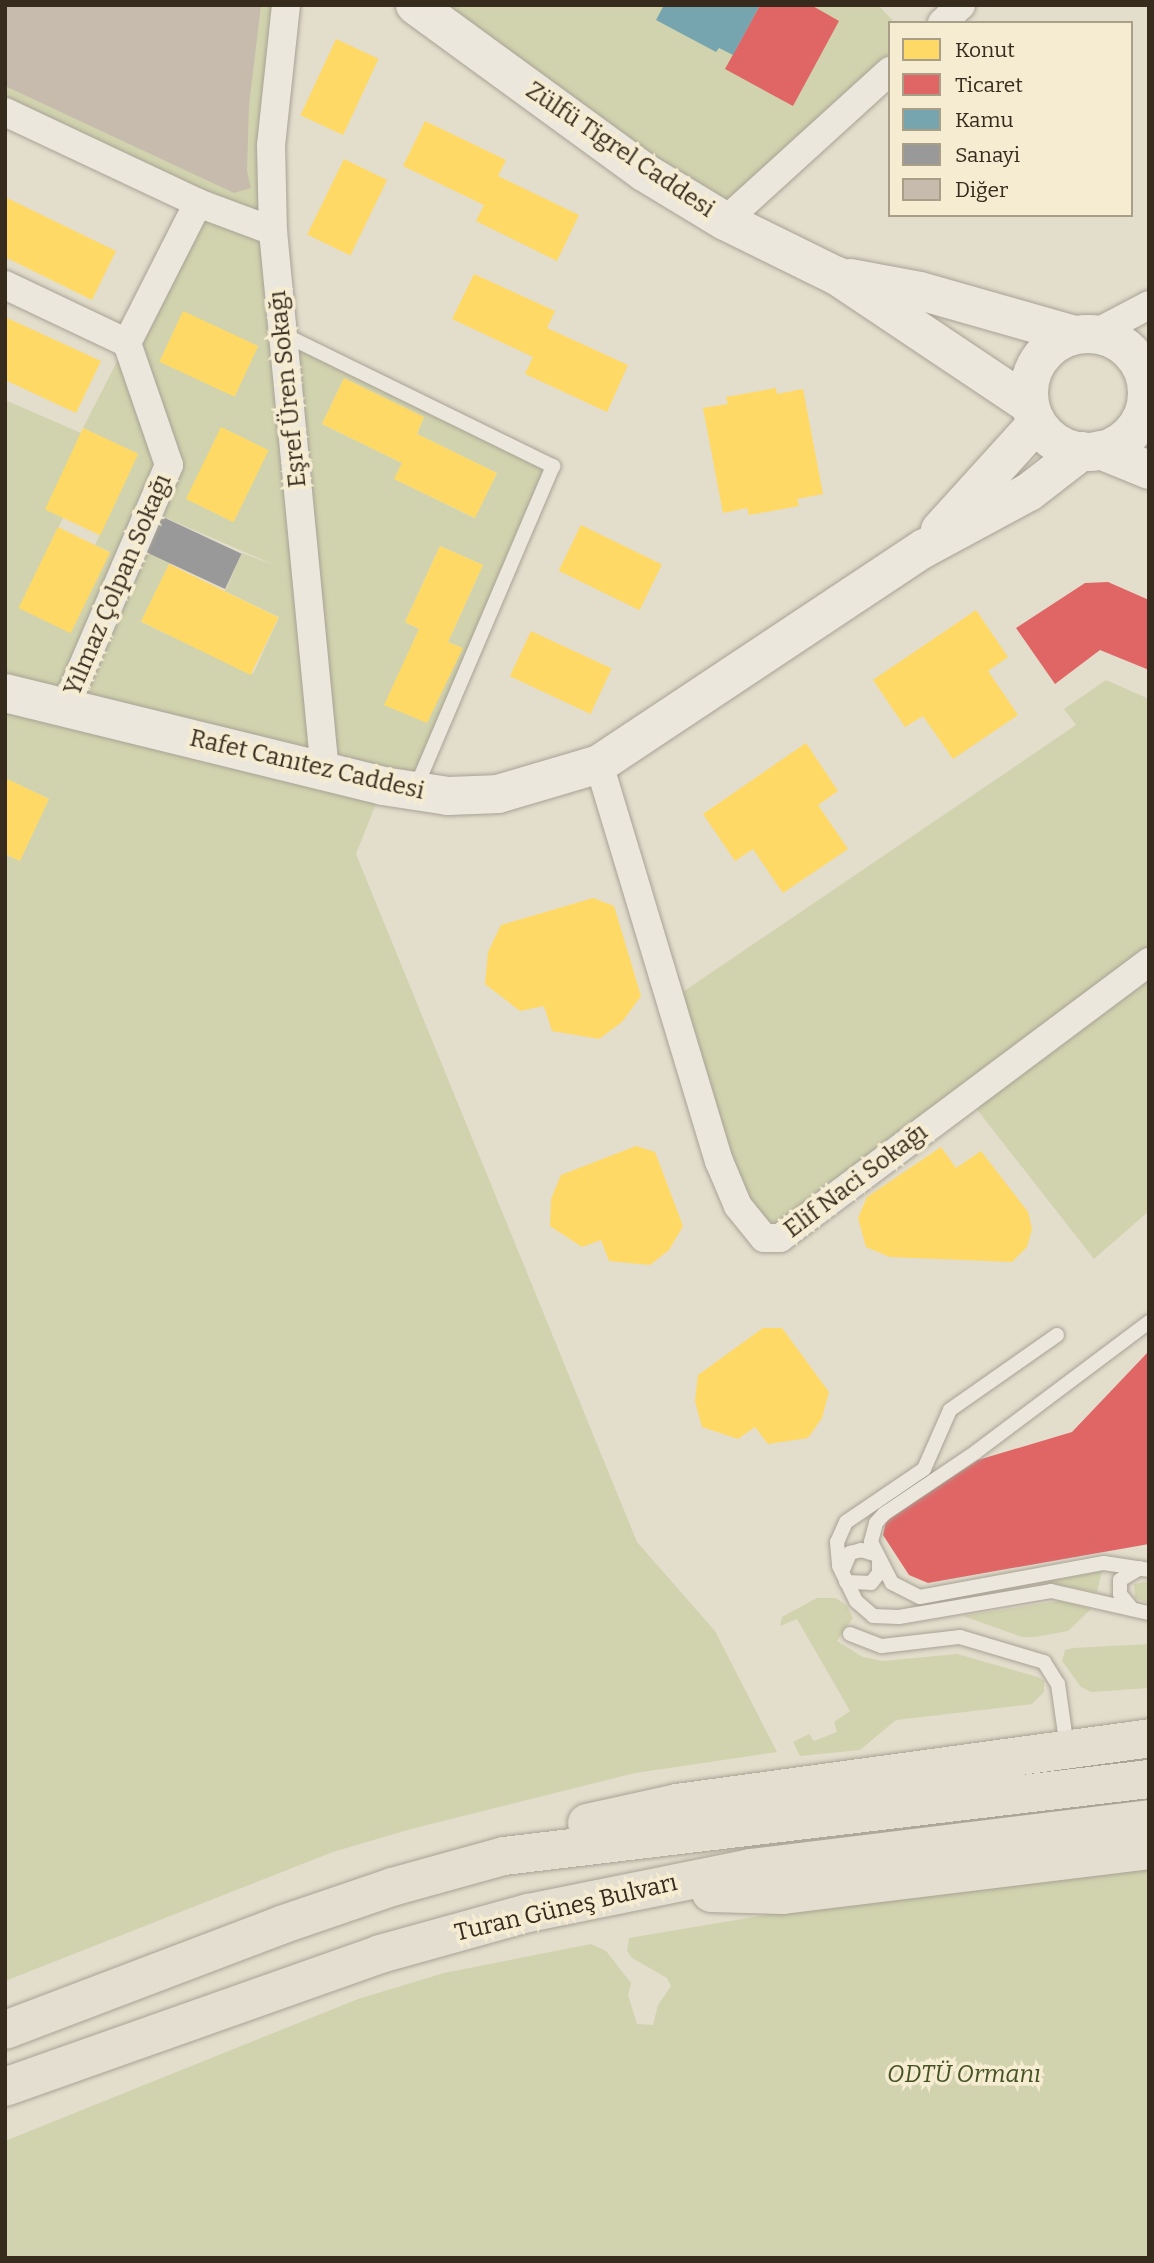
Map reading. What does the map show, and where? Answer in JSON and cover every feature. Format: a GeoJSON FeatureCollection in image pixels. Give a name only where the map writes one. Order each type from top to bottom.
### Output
{"type":"FeatureCollection","features":[{"type":"Feature","properties":{"kind":"main road"},"geometry":{"type":"LineString","coordinates":[[504,1856],[594,1821],[677,1803],[1149,1738]]}},
{"type":"Feature","properties":{"kind":"main road","name":"Turan Güneş Bulvarı"},"geometry":{"type":"LineString","coordinates":[[5,2030],[281,1925],[392,1887],[504,1856],[1149,1779]]}},
{"type":"Feature","properties":{"kind":"main road","name":"Turan Güneş Bulvarı"},"geometry":{"type":"LineString","coordinates":[[5,2087],[380,1954],[528,1913],[751,1868],[1149,1819]]}},
{"type":"Feature","properties":{"kind":"main road"},"geometry":{"type":"LineString","coordinates":[[628,1892],[783,1895],[1149,1850]]}},
{"type":"Feature","properties":{"kind":"street","name":"Eşref Üren Sokağı"},"geometry":{"type":"LineString","coordinates":[[286,5],[271,145],[273,231],[325,772]]}},
{"type":"Feature","properties":{"kind":"street","name":"Zülfü Tigrel Caddesi"},"geometry":{"type":"LineString","coordinates":[[415,5],[643,172],[725,221],[837,276],[1034,414]]}},
{"type":"Feature","properties":{"kind":"street"},"geometry":{"type":"LineString","coordinates":[[944,21],[961,5]]}},
{"type":"Feature","properties":{"kind":"street"},"geometry":{"type":"LineString","coordinates":[[725,221],[888,73]]}},
{"type":"Feature","properties":{"kind":"street"},"geometry":{"type":"LineString","coordinates":[[5,112],[198,203],[273,231]]}},
{"type":"Feature","properties":{"kind":"street"},"geometry":{"type":"LineString","coordinates":[[5,285],[127,343],[198,203]]}},
{"type":"Feature","properties":{"kind":"street","name":"Zülfü Tigrel Caddesi"},"geometry":{"type":"LineString","coordinates":[[837,276],[920,290],[1084,335]]}},
{"type":"Feature","properties":{"kind":"street"},"geometry":{"type":"LineString","coordinates":[[1149,305],[1084,335],[1060,341],[1038,362],[1030,383],[1034,414],[1049,437],[1149,470]]}},
{"type":"Feature","properties":{"kind":"street"},"geometry":{"type":"LineString","coordinates":[[1084,335],[1129,350],[1141,366],[1147,406],[1129,435],[1091,451]]}},
{"type":"Feature","properties":{"kind":"street","name":"Yılmaz Çolpan Sokağı"},"geometry":{"type":"LineString","coordinates":[[65,708],[169,465],[127,343]]}},
{"type":"Feature","properties":{"kind":"street","name":"Rafet Canıtez Caddesi"},"geometry":{"type":"LineString","coordinates":[[923,549],[1034,414]]}},
{"type":"Feature","properties":{"kind":"street","name":"Rafet Canıtez Caddesi"},"geometry":{"type":"LineString","coordinates":[[5,693],[414,792],[498,794],[599,764],[923,549],[1029,492],[1091,451]]}},
{"type":"Feature","properties":{"kind":"street","name":"Elif Naci Sokağı"},"geometry":{"type":"LineString","coordinates":[[599,764],[719,1161],[738,1206],[764,1238],[780,1238],[1149,962]]}},
{"type":"Feature","properties":{"kind":"lane"},"geometry":{"type":"LineString","coordinates":[[282,334],[553,466],[414,792]]}},
{"type":"Feature","properties":{"kind":"lane"},"geometry":{"type":"LineString","coordinates":[[844,1577],[871,1583],[879,1573],[872,1531],[884,1514],[975,1452],[1149,1322]]}},
{"type":"Feature","properties":{"kind":"lane"},"geometry":{"type":"LineString","coordinates":[[1057,1335],[950,1410],[924,1469],[846,1522],[837,1542],[844,1577],[864,1611],[884,1618],[1051,1591],[1149,1613]]}},
{"type":"Feature","properties":{"kind":"lane"},"geometry":{"type":"LineString","coordinates":[[844,1577],[850,1553],[861,1550],[877,1558],[900,1590],[920,1597],[1104,1563],[1144,1569]]}},
{"type":"Feature","properties":{"kind":"lane"},"geometry":{"type":"LineString","coordinates":[[1132,1609],[1119,1594],[1120,1580],[1144,1569]]}},
{"type":"Feature","properties":{"kind":"lane"},"geometry":{"type":"LineString","coordinates":[[850,1634],[882,1646],[960,1637],[1044,1662],[1058,1684],[1067,1749]]}},
{"type":"Feature","properties":{"kind":"green space"},"geometry":{"type":"Polygon","coordinates":[[[5,5],[286,5],[282,334],[553,466],[414,792],[383,786],[356,854],[637,1542],[715,1631],[777,1752],[635,1773],[411,1829],[333,1852],[5,1981],[5,855],[20,860],[49,799],[5,778],[5,400],[81,433],[63,518],[20,608],[110,552],[95,545],[137,454],[83,428],[198,203],[5,112],[5,5]],[[344,378],[322,424],[402,463],[395,479],[474,518],[497,473],[417,434],[424,417],[344,378]],[[150,511],[170,563],[141,622],[253,674],[279,617],[225,591],[242,553],[277,566],[150,511]],[[440,546],[405,622],[419,629],[385,705],[462,648],[448,642],[483,565],[440,546]]]}},
{"type":"Feature","properties":{"kind":"green space"},"geometry":{"type":"Polygon","coordinates":[[[415,5],[878,5],[893,21],[888,21],[888,73],[725,221],[415,5]]]}},
{"type":"Feature","properties":{"kind":"green space"},"geometry":{"type":"Polygon","coordinates":[[[1106,680],[1149,699],[1149,1211],[1094,1259],[968,1098],[764,1238],[671,1000],[1076,725],[1064,709],[1106,680]]]}},
{"type":"Feature","properties":{"kind":"green space"},"geometry":{"type":"Polygon","coordinates":[[[1102,1571],[1097,1592],[1049,1583],[1049,1581],[1102,1571]]]}},
{"type":"Feature","properties":{"kind":"green space"},"geometry":{"type":"Polygon","coordinates":[[[1149,1581],[1149,1603],[1135,1598],[1134,1584],[1149,1581]]]}},
{"type":"Feature","properties":{"kind":"green space"},"geometry":{"type":"Polygon","coordinates":[[[817,1598],[836,1598],[847,1606],[853,1618],[837,1641],[863,1657],[883,1661],[957,1654],[1038,1677],[1044,1681],[1044,1692],[1032,1704],[896,1720],[860,1750],[800,1756],[793,1742],[809,1734],[814,1741],[837,1732],[834,1722],[850,1711],[797,1619],[780,1626],[782,1617],[817,1598]]]}},
{"type":"Feature","properties":{"kind":"green space"},"geometry":{"type":"Polygon","coordinates":[[[1059,1601],[1091,1609],[1068,1631],[1035,1637],[1022,1637],[963,1616],[1059,1601]]]}},
{"type":"Feature","properties":{"kind":"green space"},"geometry":{"type":"Polygon","coordinates":[[[1149,1644],[1149,1688],[1091,1692],[1081,1687],[1062,1661],[1065,1650],[1073,1648],[1149,1644]]]}},
{"type":"Feature","properties":{"kind":"green space","name":"ODTÜ Ormanı"},"geometry":{"type":"Polygon","coordinates":[[[1149,1868],[1149,2258],[5,2258],[5,2141],[358,1999],[444,1973],[591,1944],[606,1951],[631,1983],[628,1995],[637,2024],[653,2025],[658,2005],[671,1986],[667,1978],[632,1958],[627,1951],[629,1938],[777,1913],[1149,1868]]]}},
{"type":"Feature","properties":{"kind":"building: Konut"},"geometry":{"type":"Polygon","coordinates":[[[336,39],[379,59],[343,135],[301,115],[336,39]]]}},
{"type":"Feature","properties":{"kind":"building: Konut"},"geometry":{"type":"Polygon","coordinates":[[[425,121],[506,160],[498,176],[579,215],[557,261],[476,221],[484,205],[403,166],[425,121]]]}},
{"type":"Feature","properties":{"kind":"building: Konut"},"geometry":{"type":"Polygon","coordinates":[[[344,159],[387,180],[350,256],[307,234],[344,159]]]}},
{"type":"Feature","properties":{"kind":"building: Konut"},"geometry":{"type":"Polygon","coordinates":[[[5,197],[116,251],[92,300],[5,257],[5,197]]]}},
{"type":"Feature","properties":{"kind":"building: Konut"},"geometry":{"type":"Polygon","coordinates":[[[474,274],[555,311],[547,328],[628,365],[607,412],[525,374],[533,357],[452,319],[474,274]]]}},
{"type":"Feature","properties":{"kind":"building: Konut"},"geometry":{"type":"Polygon","coordinates":[[[183,311],[258,346],[235,397],[159,362],[183,311]]]}},
{"type":"Feature","properties":{"kind":"building: Konut"},"geometry":{"type":"Polygon","coordinates":[[[5,317],[101,361],[76,413],[5,380],[5,317]]]}},
{"type":"Feature","properties":{"kind":"building: Konut"},"geometry":{"type":"Polygon","coordinates":[[[344,378],[424,417],[417,434],[497,473],[475,518],[394,479],[402,463],[322,424],[344,378]]]}},
{"type":"Feature","properties":{"kind":"building: Konut"},"geometry":{"type":"Polygon","coordinates":[[[776,388],[777,394],[803,389],[823,494],[797,499],[799,506],[749,515],[747,508],[723,513],[703,408],[728,404],[726,397],[776,388]]]}},
{"type":"Feature","properties":{"kind":"building: Konut"},"geometry":{"type":"Polygon","coordinates":[[[221,427],[269,450],[234,522],[186,499],[221,427]]]}},
{"type":"Feature","properties":{"kind":"building: Konut"},"geometry":{"type":"Polygon","coordinates":[[[83,428],[138,454],[100,535],[45,510],[83,428]]]}},
{"type":"Feature","properties":{"kind":"building: Konut"},"geometry":{"type":"Polygon","coordinates":[[[581,525],[662,564],[640,610],[559,571],[581,525]]]}},
{"type":"Feature","properties":{"kind":"building: Konut"},"geometry":{"type":"Polygon","coordinates":[[[58,527],[110,552],[71,633],[19,608],[58,527]]]}},
{"type":"Feature","properties":{"kind":"building: Konut"},"geometry":{"type":"Polygon","coordinates":[[[440,546],[483,565],[448,642],[463,648],[427,723],[384,705],[419,629],[405,622],[440,546]]]}},
{"type":"Feature","properties":{"kind":"building: Konut"},"geometry":{"type":"Polygon","coordinates":[[[169,564],[279,617],[251,675],[141,622],[169,564]]]}},
{"type":"Feature","properties":{"kind":"building: Konut"},"geometry":{"type":"Polygon","coordinates":[[[976,610],[1008,657],[988,671],[1018,715],[953,759],[923,716],[905,727],[873,680],[976,610]]]}},
{"type":"Feature","properties":{"kind":"building: Konut"},"geometry":{"type":"Polygon","coordinates":[[[531,631],[612,669],[591,714],[510,676],[531,631]]]}},
{"type":"Feature","properties":{"kind":"building: Konut"},"geometry":{"type":"Polygon","coordinates":[[[806,743],[838,791],[818,805],[848,849],[783,893],[753,849],[735,861],[703,814],[806,743]]]}},
{"type":"Feature","properties":{"kind":"building: Konut"},"geometry":{"type":"Polygon","coordinates":[[[5,778],[49,799],[20,861],[5,854],[5,778]]]}},
{"type":"Feature","properties":{"kind":"building: Konut"},"geometry":{"type":"Polygon","coordinates":[[[593,898],[614,906],[641,996],[622,1022],[599,1039],[552,1031],[544,1006],[520,1011],[485,984],[488,952],[501,925],[593,898]]]}},
{"type":"Feature","properties":{"kind":"building: Konut"},"geometry":{"type":"Polygon","coordinates":[[[636,1146],[655,1152],[683,1226],[669,1250],[650,1265],[609,1261],[601,1240],[582,1247],[550,1226],[551,1199],[561,1175],[636,1146]]]}},
{"type":"Feature","properties":{"kind":"building: Konut"},"geometry":{"type":"Polygon","coordinates":[[[941,1147],[956,1168],[981,1151],[1028,1212],[1032,1229],[1027,1247],[1012,1262],[890,1257],[866,1247],[858,1218],[867,1197],[941,1147]]]}},
{"type":"Feature","properties":{"kind":"building: Konut"},"geometry":{"type":"Polygon","coordinates":[[[763,1328],[782,1328],[829,1392],[822,1418],[808,1438],[768,1444],[755,1427],[738,1439],[702,1427],[695,1401],[698,1375],[763,1328]]]}},
{"type":"Feature","properties":{"kind":"building: Ticaret"},"geometry":{"type":"Polygon","coordinates":[[[760,5],[811,5],[839,21],[793,106],[725,69],[760,5]]]}},
{"type":"Feature","properties":{"kind":"building: Ticaret"},"geometry":{"type":"Polygon","coordinates":[[[1108,582],[1149,600],[1149,670],[1100,650],[1055,684],[1016,628],[1085,583],[1108,582]]]}},
{"type":"Feature","properties":{"kind":"building: Ticaret"},"geometry":{"type":"Polygon","coordinates":[[[1149,1351],[1149,1544],[928,1583],[909,1575],[883,1535],[886,1521],[978,1460],[1072,1432],[1149,1351]]]}},
{"type":"Feature","properties":{"kind":"building: Kamu"},"geometry":{"type":"Polygon","coordinates":[[[664,5],[760,5],[733,55],[719,48],[716,52],[656,20],[664,5]]]}},
{"type":"Feature","properties":{"kind":"building: Sanayi"},"geometry":{"type":"Polygon","coordinates":[[[150,511],[242,554],[225,589],[134,546],[150,511]]]}},
{"type":"Feature","properties":{"kind":"building: Diğer"},"geometry":{"type":"Polygon","coordinates":[[[5,5],[261,5],[249,105],[247,171],[251,188],[234,193],[5,86],[5,5]]]}}]}
